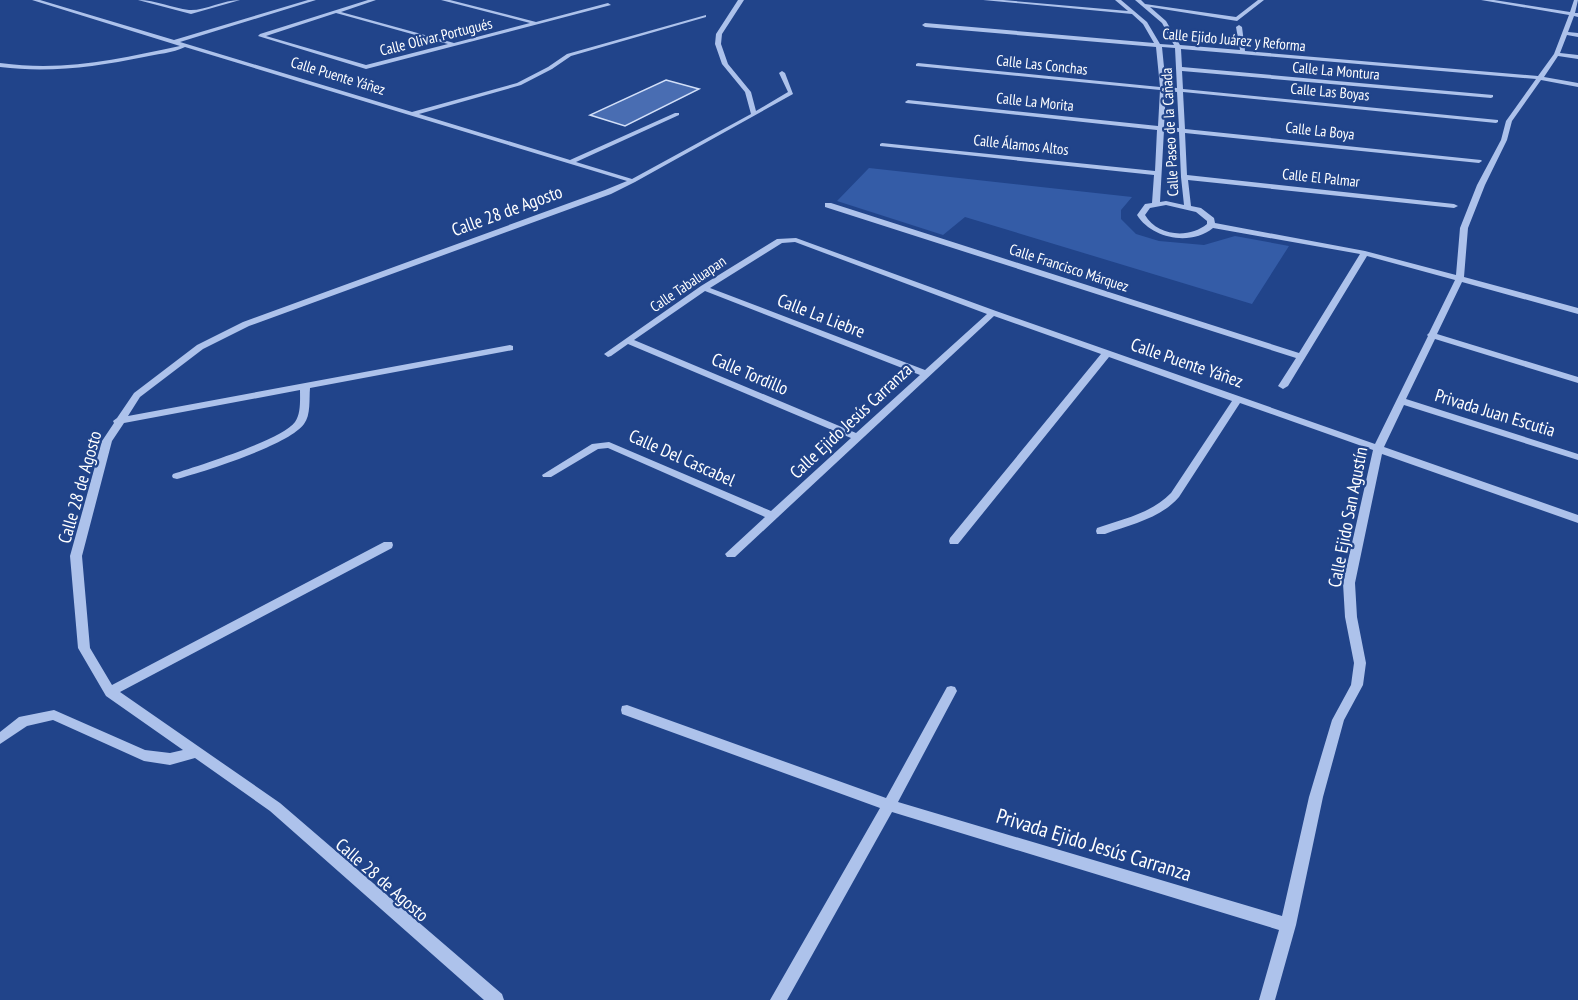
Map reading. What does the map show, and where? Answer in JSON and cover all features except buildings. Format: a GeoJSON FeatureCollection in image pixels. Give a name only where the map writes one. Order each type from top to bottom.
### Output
{"type":"FeatureCollection","features":[{"type":"Feature","properties":{"kind":"street","name":"Calle Puente Yáñez"},"geometry":{"type":"LineString","coordinates":[[35,0],[633,181]]}},
{"type":"Feature","properties":{"kind":"street"},"geometry":{"type":"LineString","coordinates":[[141,0],[191,12],[237,0]]}},
{"type":"Feature","properties":{"kind":"street"},"geometry":{"type":"LineString","coordinates":[[164,40],[295,0]]}},
{"type":"Feature","properties":{"kind":"street"},"geometry":{"type":"LineString","coordinates":[[174,42],[312,0]]}},
{"type":"Feature","properties":{"kind":"street","name":"Calle Olivar Portugués"},"geometry":{"type":"LineString","coordinates":[[373,0],[261,36],[366,67],[608,5],[592,0]]}},
{"type":"Feature","properties":{"kind":"street"},"geometry":{"type":"LineString","coordinates":[[444,0],[538,24]]}},
{"type":"Feature","properties":{"kind":"street"},"geometry":{"type":"LineString","coordinates":[[741,0],[719,34],[718,44],[722,60],[752,99],[754,115]]}},
{"type":"Feature","properties":{"kind":"street"},"geometry":{"type":"LineString","coordinates":[[986,0],[1135,13]]}},
{"type":"Feature","properties":{"kind":"street"},"geometry":{"type":"LineString","coordinates":[[1058,0],[1065,7]]}},
{"type":"Feature","properties":{"kind":"street","name":"Calle Paseo de la Cañada"},"geometry":{"type":"LineString","coordinates":[[1118,0],[1135,13],[1150,30],[1158,46],[1163,89],[1156,173],[1156,204]]}},
{"type":"Feature","properties":{"kind":"street","name":"Calle Paseo de la Cañada"},"geometry":{"type":"LineString","coordinates":[[1138,0],[1164,22],[1178,47],[1184,130],[1184,177],[1188,206]]}},
{"type":"Feature","properties":{"kind":"street"},"geometry":{"type":"LineString","coordinates":[[1145,5],[1234,20],[1240,19],[1261,0]]}},
{"type":"Feature","properties":{"kind":"street"},"geometry":{"type":"LineString","coordinates":[[1484,0],[1575,15]]}},
{"type":"Feature","properties":{"kind":"street","name":"Calle Ejido San Agustín"},"geometry":{"type":"LineString","coordinates":[[1266,1000],[1288,925],[1316,797],[1338,720],[1357,685],[1360,663],[1351,617],[1349,583],[1378,449],[1431,334],[1460,278],[1464,228],[1481,184],[1504,140],[1509,121],[1557,54],[1575,15],[1577,0]]}},
{"type":"Feature","properties":{"kind":"street"},"geometry":{"type":"LineString","coordinates":[[336,12],[453,44]]}},
{"type":"Feature","properties":{"kind":"street"},"geometry":{"type":"LineString","coordinates":[[412,114],[519,84],[569,55],[704,16]]}},
{"type":"Feature","properties":{"kind":"street","name":"Calle Ejido Juárez y Reforma"},"geometry":{"type":"LineString","coordinates":[[925,25],[1541,78],[1578,85]]}},
{"type":"Feature","properties":{"kind":"street"},"geometry":{"type":"LineString","coordinates":[[1239,27],[1243,53]]}},
{"type":"Feature","properties":{"kind":"street"},"geometry":{"type":"LineString","coordinates":[[1566,33],[1578,35]]}},
{"type":"Feature","properties":{"kind":"street"},"geometry":{"type":"LineString","coordinates":[[0,65],[41,70],[67,69],[186,46]]}},
{"type":"Feature","properties":{"kind":"street"},"geometry":{"type":"LineString","coordinates":[[1557,54],[1578,57]]}},
{"type":"Feature","properties":{"kind":"street","name":"Calle Las Conchas"},"geometry":{"type":"LineString","coordinates":[[918,65],[1163,89]]}},
{"type":"Feature","properties":{"kind":"street","name":"Calle La Montura"},"geometry":{"type":"LineString","coordinates":[[1180,69],[1491,96]]}},
{"type":"Feature","properties":{"kind":"street","name":"Calle 28 de Agosto"},"geometry":{"type":"LineString","coordinates":[[496,1000],[275,807],[110,692],[84,648],[76,556],[107,441],[137,395],[200,347],[223,334],[633,181],[791,93],[782,74]]}},
{"type":"Feature","properties":{"kind":"street","name":"Calle Las Boyas"},"geometry":{"type":"LineString","coordinates":[[1163,89],[1496,121]]}},
{"type":"Feature","properties":{"kind":"street","name":"Calle La Morita"},"geometry":{"type":"LineString","coordinates":[[908,102],[1159,128]]}},
{"type":"Feature","properties":{"kind":"street"},"geometry":{"type":"LineString","coordinates":[[570,162],[677,114]]}},
{"type":"Feature","properties":{"kind":"street","name":"Calle La Boya"},"geometry":{"type":"LineString","coordinates":[[1159,128],[1479,161]]}},
{"type":"Feature","properties":{"kind":"street","name":"Calle Álamos Altos"},"geometry":{"type":"LineString","coordinates":[[882,145],[1156,173]]}},
{"type":"Feature","properties":{"kind":"street","name":"Calle El Palmar"},"geometry":{"type":"LineString","coordinates":[[1184,177],[1454,206]]}},
{"type":"Feature","properties":{"kind":"street"},"geometry":{"type":"LineString","coordinates":[[1211,225],[1211,220],[1206,215],[1188,206],[1156,204],[1148,206],[1141,215],[1147,225],[1156,229],[1190,235],[1200,233],[1211,225],[1365,253],[1578,311]]}},
{"type":"Feature","properties":{"kind":"street","name":"Calle Francisco Márquez"},"geometry":{"type":"LineString","coordinates":[[828,205],[1300,357]]}},
{"type":"Feature","properties":{"kind":"street","name":"Calle Puente Yáñez"},"geometry":{"type":"LineString","coordinates":[[785,240],[803,242],[993,313],[1578,519]]}},
{"type":"Feature","properties":{"kind":"street","name":"Calle Tabaluapan"},"geometry":{"type":"LineString","coordinates":[[608,354],[704,288],[785,240]]}},
{"type":"Feature","properties":{"kind":"street"},"geometry":{"type":"LineString","coordinates":[[1283,386],[1365,253]]}},
{"type":"Feature","properties":{"kind":"street","name":"Calle La Liebre"},"geometry":{"type":"LineString","coordinates":[[704,288],[926,374]]}},
{"type":"Feature","properties":{"kind":"street","name":"Calle Ejido Jesús Carranza"},"geometry":{"type":"LineString","coordinates":[[731,554],[993,313]]}},
{"type":"Feature","properties":{"kind":"street"},"geometry":{"type":"LineString","coordinates":[[1431,334],[1578,380]]}},
{"type":"Feature","properties":{"kind":"street","name":"Calle Tordillo"},"geometry":{"type":"LineString","coordinates":[[629,341],[857,437]]}},
{"type":"Feature","properties":{"kind":"street"},"geometry":{"type":"LineString","coordinates":[[118,421],[510,348]]}},
{"type":"Feature","properties":{"kind":"street"},"geometry":{"type":"LineString","coordinates":[[954,541],[1107,353]]}},
{"type":"Feature","properties":{"kind":"street"},"geometry":{"type":"LineString","coordinates":[[177,476],[207,467],[277,439],[298,427],[302,421],[305,387]]}},
{"type":"Feature","properties":{"kind":"street"},"geometry":{"type":"LineString","coordinates":[[1101,531],[1166,505],[1175,495],[1238,399]]}},
{"type":"Feature","properties":{"kind":"street","name":"Privada Juan Escutia"},"geometry":{"type":"LineString","coordinates":[[1402,401],[1578,456]]}},
{"type":"Feature","properties":{"kind":"street","name":"Calle Del Cascabel"},"geometry":{"type":"LineString","coordinates":[[547,475],[596,446],[609,445],[772,516]]}},
{"type":"Feature","properties":{"kind":"street"},"geometry":{"type":"LineString","coordinates":[[110,692],[388,545]]}},
{"type":"Feature","properties":{"kind":"street"},"geometry":{"type":"LineString","coordinates":[[778,1000],[889,806],[951,691]]}},
{"type":"Feature","properties":{"kind":"street","name":"Privada Ejido Jesús Carranza"},"geometry":{"type":"LineString","coordinates":[[627,710],[889,806],[1288,925]]}},
{"type":"Feature","properties":{"kind":"street"},"geometry":{"type":"LineString","coordinates":[[0,739],[24,721],[54,716],[144,755],[170,759],[198,752]]}},
{"type":"Feature","properties":{"kind":"shaded area"},"geometry":{"type":"Polygon","coordinates":[[[869,168],[1132,197],[1121,210],[1121,219],[1136,234],[1159,241],[1204,245],[1235,236],[1289,246],[1252,304],[965,217],[943,235],[837,201],[869,168]]]}}]}
